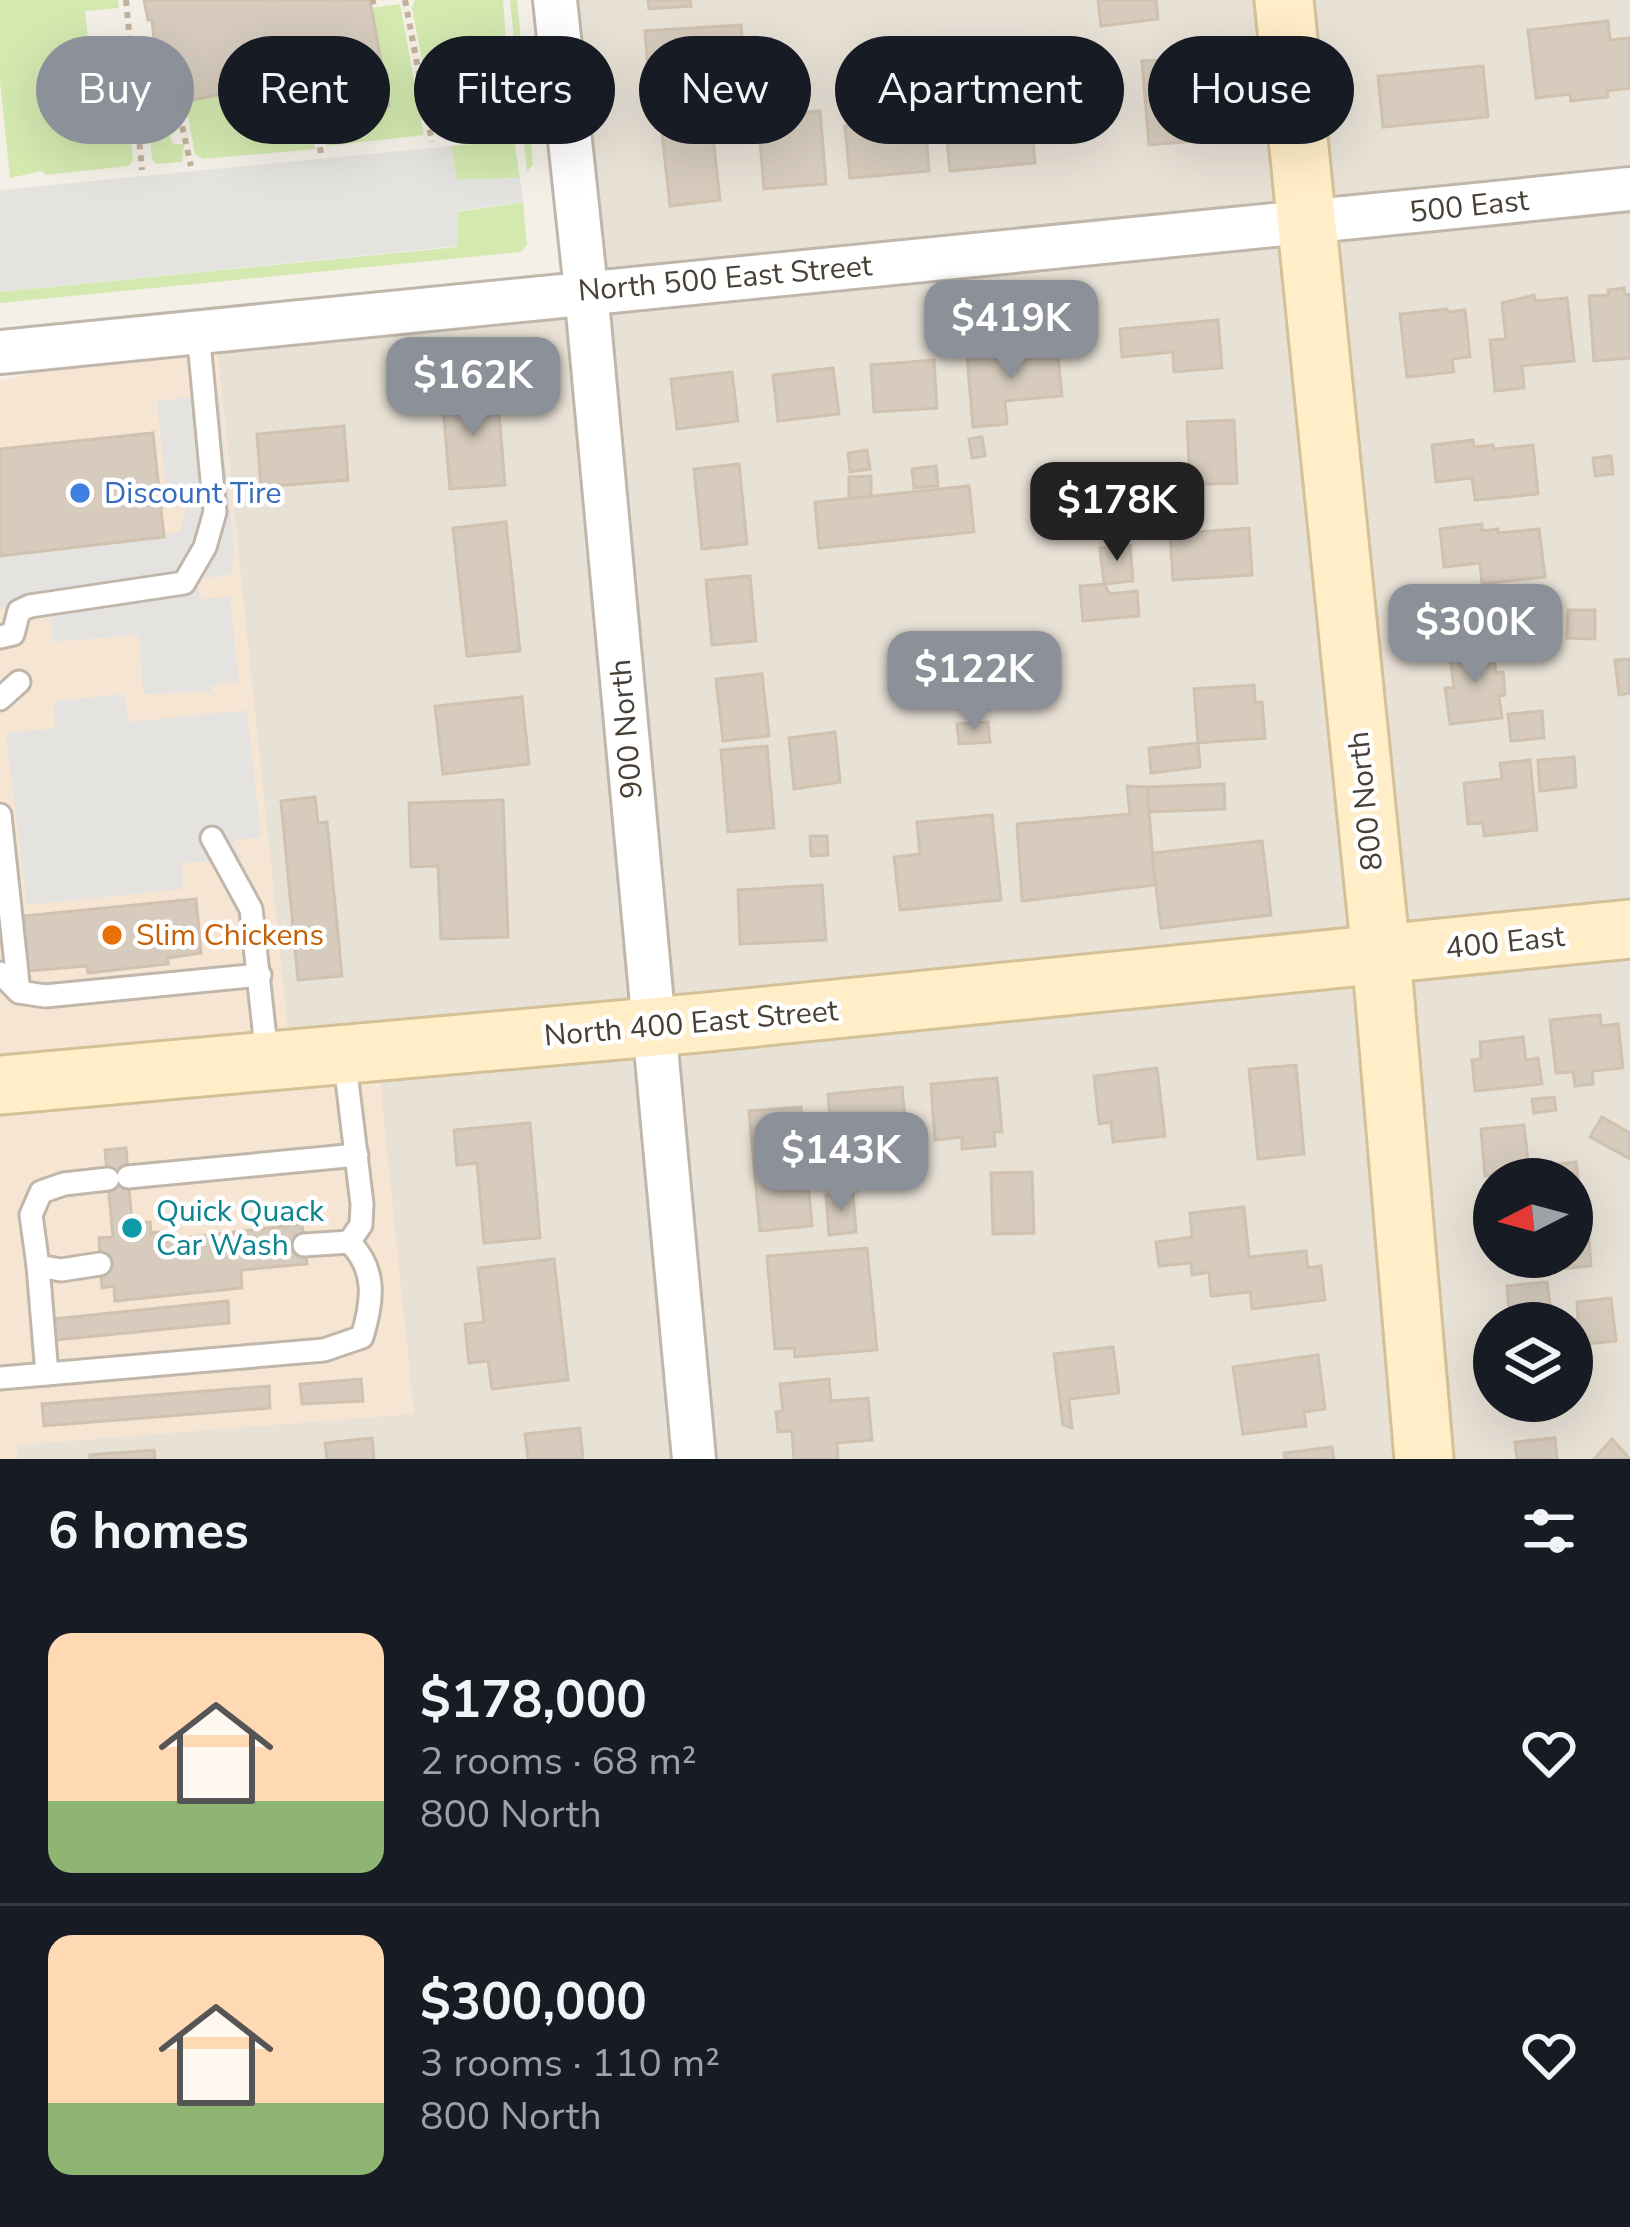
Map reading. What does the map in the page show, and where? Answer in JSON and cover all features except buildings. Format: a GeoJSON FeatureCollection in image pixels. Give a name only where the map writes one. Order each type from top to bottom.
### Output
{"type":"FeatureCollection","features":[{"type":"Feature","properties":{"kind":"street","name":"900 North"},"geometry":{"type":"LineString","coordinates":[[555,0],[694,1459]]}},
{"type":"Feature","properties":{"kind":"street","name":"800 North"},"geometry":{"type":"LineString","coordinates":[[1284,0],[1381,954],[1424,1459]]}},
{"type":"Feature","properties":{"kind":"street","name":"500 East"},"geometry":{"type":"LineString","coordinates":[[1307,223],[1630,188]]}},
{"type":"Feature","properties":{"kind":"street","name":"North 500 East Street"},"geometry":{"type":"LineString","coordinates":[[0,352],[586,290],[1307,223]]}},
{"type":"Feature","properties":{"kind":"street","name":"400 East"},"geometry":{"type":"LineString","coordinates":[[1381,954],[1630,929]]}},
{"type":"Feature","properties":{"kind":"street","name":"North 400 East Street"},"geometry":{"type":"LineString","coordinates":[[0,1085],[653,1028],[1381,954]]}},
{"type":"Feature","properties":{"kind":"lane"},"geometry":{"type":"LineString","coordinates":[[0,637],[13,634],[19,611],[30,606],[184,583],[205,547],[215,512],[198,331]]}},
{"type":"Feature","properties":{"kind":"lane"},"geometry":{"type":"LineString","coordinates":[[0,699],[19,682]]}},
{"type":"Feature","properties":{"kind":"lane"},"geometry":{"type":"LineString","coordinates":[[0,815],[19,992]]}},
{"type":"Feature","properties":{"kind":"lane"},"geometry":{"type":"LineString","coordinates":[[212,838],[251,909],[268,1064]]}},
{"type":"Feature","properties":{"kind":"lane"},"geometry":{"type":"LineString","coordinates":[[0,973],[19,992],[45,996],[260,975]]}},
{"type":"Feature","properties":{"kind":"lane"},"geometry":{"type":"LineString","coordinates":[[344,1056],[361,1225],[349,1242]]}},
{"type":"Feature","properties":{"kind":"lane"},"geometry":{"type":"LineString","coordinates":[[47,1374],[31,1215],[41,1192],[64,1184],[357,1155]]}},
{"type":"Feature","properties":{"kind":"lane"},"geometry":{"type":"LineString","coordinates":[[0,1378],[324,1350],[362,1336],[372,1304],[367,1259],[349,1242],[304,1245]]}},
{"type":"Feature","properties":{"kind":"lane"},"geometry":{"type":"LineString","coordinates":[[38,1266],[61,1270],[100,1264]]}},
{"type":"Feature","properties":{"kind":"path"},"geometry":{"type":"LineString","coordinates":[[126,0],[142,170]]}},
{"type":"Feature","properties":{"kind":"path"},"geometry":{"type":"LineString","coordinates":[[370,2],[382,0]]}},
{"type":"Feature","properties":{"kind":"path"},"geometry":{"type":"LineString","coordinates":[[405,0],[414,47]]}},
{"type":"Feature","properties":{"kind":"path"},"geometry":{"type":"LineString","coordinates":[[186,144],[191,166]]}},
{"type":"Feature","properties":{"kind":"path"},"geometry":{"type":"LineString","coordinates":[[319,144],[321,153]]}},
{"type":"Feature","properties":{"kind":"shaded area"},"geometry":{"type":"Polygon","coordinates":[[[555,0],[1630,0],[1630,1459],[17,1459],[16,1445],[413,1413],[291,1061],[215,329],[586,290],[570,144],[615,144],[615,36],[559,36],[555,0]]]}},
{"type":"Feature","properties":{"kind":"shaded area"},"geometry":{"type":"Polygon","coordinates":[[[451,146],[457,180],[520,178],[523,202],[458,211],[458,246],[0,292],[0,190],[451,146]]]}},
{"type":"Feature","properties":{"kind":"shaded area"},"geometry":{"type":"Polygon","coordinates":[[[215,329],[291,1060],[377,1051],[414,1414],[17,1445],[17,1459],[0,1459],[0,381],[215,329]]]}},
{"type":"Feature","properties":{"kind":"shaded area"},"geometry":{"type":"Polygon","coordinates":[[[219,393],[234,548],[232,574],[197,580],[200,599],[230,597],[239,682],[211,686],[211,692],[143,694],[139,635],[53,642],[48,604],[0,609],[0,556],[180,532],[189,497],[167,498],[157,401],[219,393]]]}},
{"type":"Feature","properties":{"kind":"shaded area"},"geometry":{"type":"Polygon","coordinates":[[[124,694],[129,722],[247,710],[261,837],[235,840],[233,845],[244,859],[181,863],[183,889],[27,905],[6,733],[55,728],[54,701],[124,694]]]}},
{"type":"Feature","properties":{"kind":"green space"},"geometry":{"type":"Polygon","coordinates":[[[0,0],[118,0],[119,8],[85,11],[88,36],[36,36],[36,144],[131,144],[133,160],[129,166],[45,175],[42,171],[10,178],[0,81],[0,0]]]}},
{"type":"Feature","properties":{"kind":"green space"},"geometry":{"type":"Polygon","coordinates":[[[415,0],[503,0],[506,36],[417,36],[415,0]]]}},
{"type":"Feature","properties":{"kind":"green space"},"geometry":{"type":"Polygon","coordinates":[[[510,0],[517,0],[521,36],[514,36],[510,0]]]}},
{"type":"Feature","properties":{"kind":"green space"},"geometry":{"type":"Polygon","coordinates":[[[400,4],[414,80],[414,136],[390,139],[390,36],[376,36],[371,8],[400,4]]]}},
{"type":"Feature","properties":{"kind":"green space"},"geometry":{"type":"Polygon","coordinates":[[[218,94],[218,144],[314,144],[315,149],[203,159],[195,154],[193,144],[194,99],[218,94]]]}},
{"type":"Feature","properties":{"kind":"green space"},"geometry":{"type":"Polygon","coordinates":[[[151,144],[184,144],[182,162],[156,164],[151,144]]]}},
{"type":"Feature","properties":{"kind":"green space"},"geometry":{"type":"Polygon","coordinates":[[[515,144],[520,178],[456,180],[451,146],[515,144]]]}},
{"type":"Feature","properties":{"kind":"green space"},"geometry":{"type":"Polygon","coordinates":[[[524,144],[531,144],[533,164],[527,172],[524,144]]]}},
{"type":"Feature","properties":{"kind":"green space"},"geometry":{"type":"Polygon","coordinates":[[[523,202],[527,245],[521,252],[0,303],[0,292],[457,247],[458,212],[523,202]]]}},
{"type":"Feature","properties":{"kind":"place","name":"Discount Tire"},"geometry":{"type":"Point","coordinates":[80,493]}},
{"type":"Feature","properties":{"kind":"place","name":"Slim Chickens"},"geometry":{"type":"Point","coordinates":[112,935]}},
{"type":"Feature","properties":{"kind":"place","name":"Quick Quack Car Wash"},"geometry":{"type":"Point","coordinates":[132,1228]}}]}
